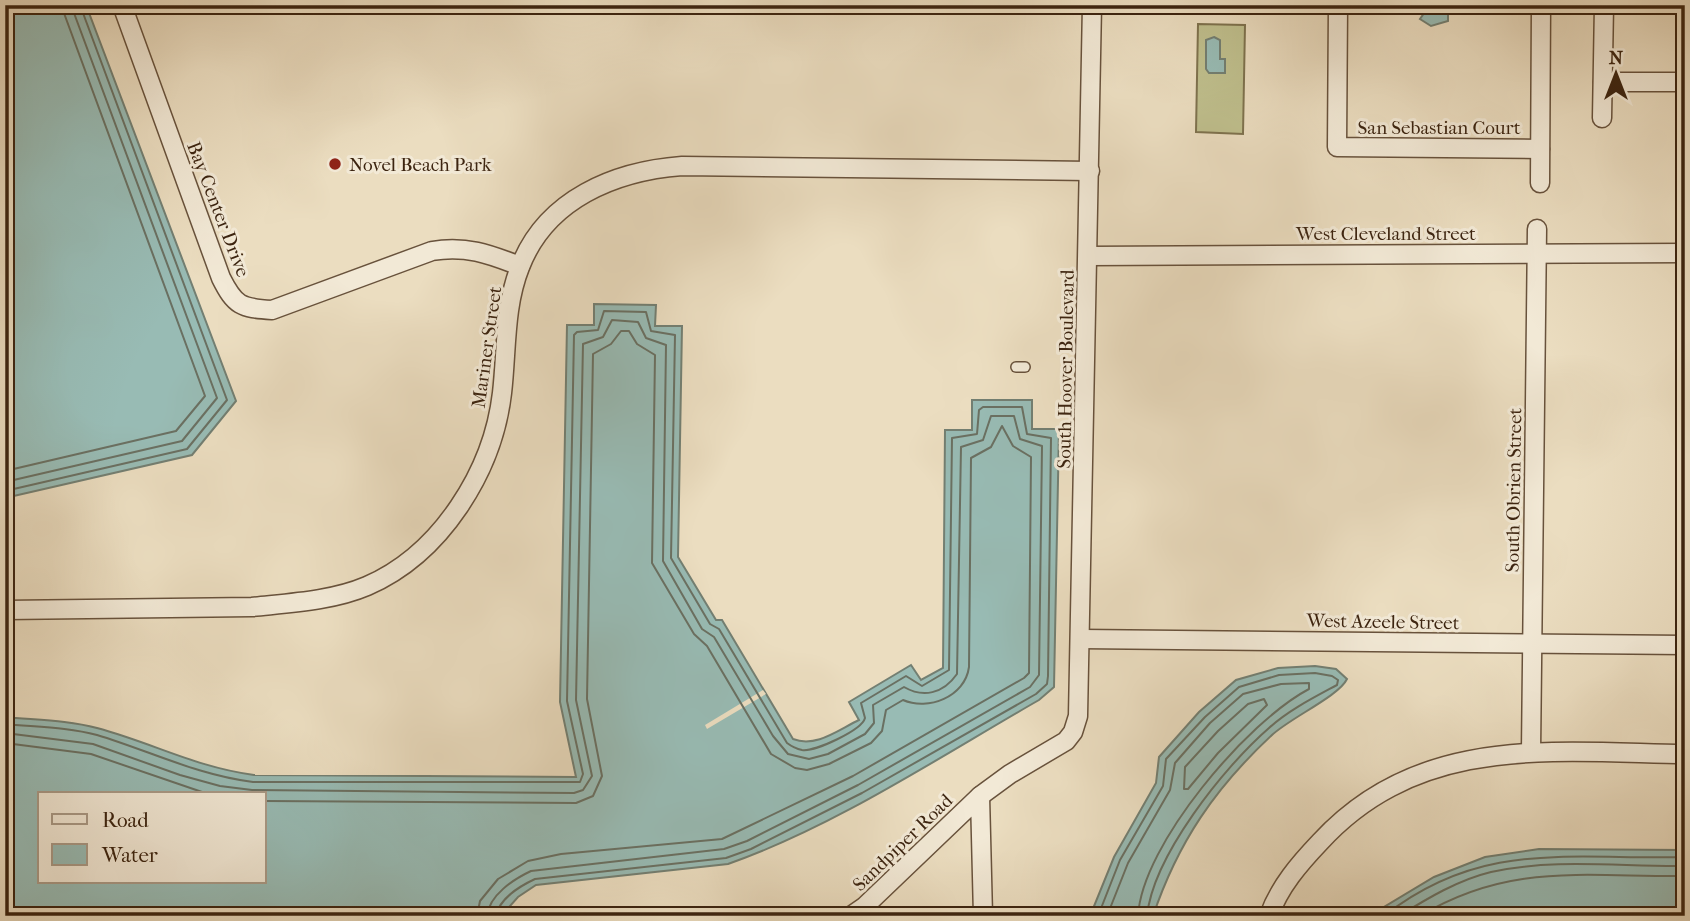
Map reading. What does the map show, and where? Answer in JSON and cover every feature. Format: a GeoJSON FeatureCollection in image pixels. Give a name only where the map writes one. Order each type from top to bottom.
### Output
{"type":"FeatureCollection","features":[{"type":"Feature","properties":{"kind":"street","name":"Bay Center Drive"},"geometry":{"type":"LineString","coordinates":[[122,5],[216,266],[232,299],[247,308],[272,310],[432,251],[452,247],[475,250],[520,265]]}},
{"type":"Feature","properties":{"kind":"street","name":"South Hoover Boulevard"},"geometry":{"type":"LineString","coordinates":[[1073,732],[1078,716],[1081,639],[1092,5]]}},
{"type":"Feature","properties":{"kind":"street","name":"San Sebastian Court"},"geometry":{"type":"LineString","coordinates":[[1339,5],[1337,147],[1540,149]]}},
{"type":"Feature","properties":{"kind":"street"},"geometry":{"type":"LineString","coordinates":[[1540,183],[1541,5]]}},
{"type":"Feature","properties":{"kind":"street"},"geometry":{"type":"LineString","coordinates":[[1602,118],[1604,5]]}},
{"type":"Feature","properties":{"kind":"street"},"geometry":{"type":"LineString","coordinates":[[1603,82],[1685,82]]}},
{"type":"Feature","properties":{"kind":"street","name":"Mariner Street"},"geometry":{"type":"LineString","coordinates":[[5,610],[252,607],[291,603],[367,586],[398,567],[426,545],[450,518],[482,468],[502,395],[511,301],[520,265],[547,226],[581,194],[612,178],[647,169],[695,166],[1090,171]]}},
{"type":"Feature","properties":{"kind":"street","name":"South Obrien Street"},"geometry":{"type":"LineString","coordinates":[[1531,751],[1537,229]]}},
{"type":"Feature","properties":{"kind":"street","name":"West Cleveland Street"},"geometry":{"type":"LineString","coordinates":[[1088,256],[1685,253]]}},
{"type":"Feature","properties":{"kind":"street","name":"West Azeele Street"},"geometry":{"type":"LineString","coordinates":[[1081,639],[1685,645]]}},
{"type":"Feature","properties":{"kind":"street","name":"Sandpiper Road"},"geometry":{"type":"LineString","coordinates":[[851,916],[864,907],[980,796],[1010,774],[1066,741],[1073,732]]}},
{"type":"Feature","properties":{"kind":"street"},"geometry":{"type":"LineString","coordinates":[[1269,916],[1274,901],[1302,862],[1334,827],[1366,801],[1407,777],[1443,765],[1489,755],[1531,751],[1685,754]]}},
{"type":"Feature","properties":{"kind":"street","name":"Sandpiper Road"},"geometry":{"type":"LineString","coordinates":[[980,796],[983,916]]}},
{"type":"Feature","properties":{"kind":"green space"},"geometry":{"type":"Polygon","coordinates":[[[1198,24],[1245,25],[1243,134],[1196,132],[1198,24]]]}},
{"type":"Feature","properties":{"kind":"water"},"geometry":{"type":"Polygon","coordinates":[[[5,5],[86,5],[236,401],[192,455],[5,498],[5,5]]]}},
{"type":"Feature","properties":{"kind":"water"},"geometry":{"type":"Polygon","coordinates":[[[1448,8],[1448,21],[1431,26],[1420,19],[1427,9],[1448,8]]]}},
{"type":"Feature","properties":{"kind":"water"},"geometry":{"type":"Polygon","coordinates":[[[1214,37],[1220,40],[1220,59],[1225,59],[1225,73],[1209,73],[1206,69],[1206,40],[1214,37]]]}},
{"type":"Feature","properties":{"kind":"water"},"geometry":{"type":"Polygon","coordinates":[[[594,304],[656,305],[655,326],[682,326],[678,557],[716,620],[722,620],[793,739],[802,741],[827,737],[859,720],[849,702],[911,665],[921,680],[943,668],[945,430],[972,430],[972,400],[1032,400],[1032,429],[1059,429],[1054,687],[1039,700],[886,789],[768,849],[728,864],[536,885],[518,897],[501,916],[5,916],[5,717],[86,725],[193,761],[254,775],[576,777],[560,702],[567,325],[594,325],[594,304]]]}},
{"type":"Feature","properties":{"kind":"water"},"geometry":{"type":"Polygon","coordinates":[[[1315,666],[1336,669],[1347,679],[1334,693],[1272,735],[1233,775],[1187,840],[1153,916],[1090,916],[1114,857],[1156,783],[1159,757],[1199,712],[1236,680],[1278,668],[1315,666]]]}},
{"type":"Feature","properties":{"kind":"water"},"geometry":{"type":"Polygon","coordinates":[[[1539,849],[1685,850],[1685,916],[1376,916],[1379,910],[1434,877],[1485,857],[1539,849]]]}},
{"type":"Feature","properties":{"kind":"pier"},"geometry":{"type":"Polygon","coordinates":[[[763,690],[766,694],[707,729],[705,725],[763,690]]]}},
{"type":"Feature","properties":{"kind":"place","name":"Novel Beach Park"},"geometry":{"type":"Point","coordinates":[335,164]}}]}
